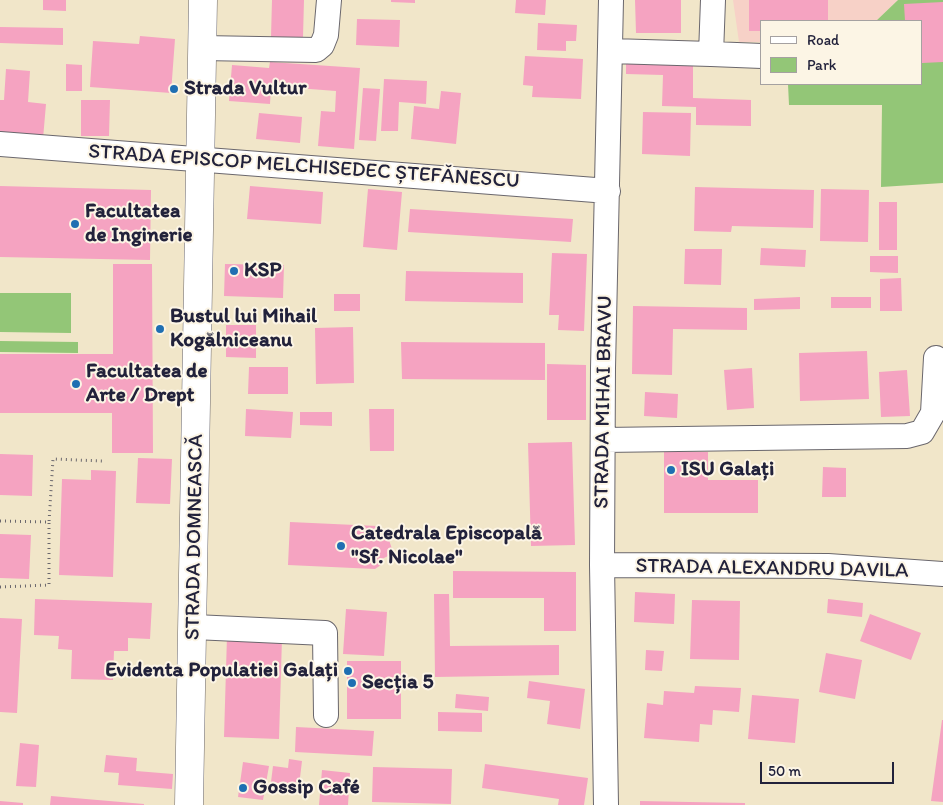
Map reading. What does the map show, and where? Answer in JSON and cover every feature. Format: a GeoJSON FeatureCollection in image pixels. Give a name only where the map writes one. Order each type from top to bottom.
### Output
{"type":"FeatureCollection","features":[{"type":"Feature","properties":{"kind":"main road","name":"STRADA DOMNEASCĂ"},"geometry":{"type":"LineString","coordinates":[[189,805],[194,627],[203,0]]}},
{"type":"Feature","properties":{"kind":"street"},"geometry":{"type":"LineString","coordinates":[[202,48],[316,50],[322,45],[326,35],[330,0]]}},
{"type":"Feature","properties":{"kind":"street","name":"STRADA MIHAI BRAVU"},"geometry":{"type":"LineString","coordinates":[[606,805],[602,565],[611,0]]}},
{"type":"Feature","properties":{"kind":"street"},"geometry":{"type":"LineString","coordinates":[[711,54],[713,0]]}},
{"type":"Feature","properties":{"kind":"street"},"geometry":{"type":"LineString","coordinates":[[611,51],[760,56]]}},
{"type":"Feature","properties":{"kind":"street","name":"STRADA EPISCOP MELCHISEDEC ȘTEFĂNESCU"},"geometry":{"type":"LineString","coordinates":[[0,144],[608,191]]}},
{"type":"Feature","properties":{"kind":"street"},"geometry":{"type":"LineString","coordinates":[[603,440],[907,436],[922,432],[933,413],[936,358]]}},
{"type":"Feature","properties":{"kind":"street","name":"STRADA ALEXANDRU DAVILA"},"geometry":{"type":"LineString","coordinates":[[602,565],[828,566],[943,574]]}},
{"type":"Feature","properties":{"kind":"street"},"geometry":{"type":"LineString","coordinates":[[194,627],[325,633],[326,715]]}},
{"type":"Feature","properties":{"kind":"path"},"geometry":{"type":"LineString","coordinates":[[0,587],[49,585],[49,522],[53,459],[102,461]]}},
{"type":"Feature","properties":{"kind":"path"},"geometry":{"type":"LineString","coordinates":[[0,521],[49,522]]}},
{"type":"Feature","properties":{"kind":"shaded area"},"geometry":{"type":"Polygon","coordinates":[[[733,0],[898,0],[877,20],[760,20],[760,42],[739,42],[733,0]]]}},
{"type":"Feature","properties":{"kind":"green space"},"geometry":{"type":"Polygon","coordinates":[[[898,0],[943,0],[943,183],[881,187],[882,105],[789,105],[788,85],[923,85],[923,20],[877,20],[898,0]]]}},
{"type":"Feature","properties":{"kind":"green space"},"geometry":{"type":"Polygon","coordinates":[[[0,293],[71,293],[71,333],[0,332],[0,293]]]}},
{"type":"Feature","properties":{"kind":"green space"},"geometry":{"type":"Polygon","coordinates":[[[0,341],[78,342],[78,353],[0,352],[0,341]]]}},
{"type":"Feature","properties":{"kind":"building"},"geometry":{"type":"Polygon","coordinates":[[[43,0],[66,0],[66,11],[43,10],[43,0]]]}},
{"type":"Feature","properties":{"kind":"building"},"geometry":{"type":"Polygon","coordinates":[[[272,0],[304,0],[303,37],[271,37],[272,0]]]}},
{"type":"Feature","properties":{"kind":"building"},"geometry":{"type":"Polygon","coordinates":[[[391,0],[415,0],[415,3],[391,2],[391,0]]]}},
{"type":"Feature","properties":{"kind":"building"},"geometry":{"type":"Polygon","coordinates":[[[516,0],[546,0],[545,15],[515,13],[516,0]]]}},
{"type":"Feature","properties":{"kind":"building"},"geometry":{"type":"Polygon","coordinates":[[[635,0],[681,0],[681,33],[636,33],[635,0]]]}},
{"type":"Feature","properties":{"kind":"building"},"geometry":{"type":"Polygon","coordinates":[[[749,0],[828,0],[828,20],[760,20],[760,31],[749,31],[749,0]]]}},
{"type":"Feature","properties":{"kind":"building"},"geometry":{"type":"Polygon","coordinates":[[[943,2],[943,62],[923,63],[923,20],[905,20],[904,4],[943,2]]]}},
{"type":"Feature","properties":{"kind":"building"},"geometry":{"type":"Polygon","coordinates":[[[357,19],[400,20],[399,47],[356,45],[357,19]]]}},
{"type":"Feature","properties":{"kind":"building"},"geometry":{"type":"Polygon","coordinates":[[[538,23],[577,25],[576,41],[566,41],[566,51],[537,50],[538,23]]]}},
{"type":"Feature","properties":{"kind":"building"},"geometry":{"type":"Polygon","coordinates":[[[0,27],[63,28],[63,45],[0,43],[0,27]]]}},
{"type":"Feature","properties":{"kind":"building"},"geometry":{"type":"Polygon","coordinates":[[[140,36],[175,39],[171,93],[90,87],[93,41],[139,44],[140,36]]]}},
{"type":"Feature","properties":{"kind":"building"},"geometry":{"type":"Polygon","coordinates":[[[525,56],[583,59],[581,99],[532,97],[533,86],[523,85],[525,56]]]}},
{"type":"Feature","properties":{"kind":"building"},"geometry":{"type":"Polygon","coordinates":[[[626,60],[693,62],[693,98],[751,100],[751,126],[696,125],[696,107],[662,106],[663,75],[626,74],[626,60]]]}},
{"type":"Feature","properties":{"kind":"building"},"geometry":{"type":"Polygon","coordinates":[[[270,62],[360,68],[354,149],[318,146],[321,111],[335,112],[336,91],[271,86],[270,104],[229,101],[232,65],[269,68],[270,62]]]}},
{"type":"Feature","properties":{"kind":"building"},"geometry":{"type":"Polygon","coordinates":[[[66,64],[82,65],[82,91],[66,91],[66,64]]]}},
{"type":"Feature","properties":{"kind":"building"},"geometry":{"type":"Polygon","coordinates":[[[6,69],[30,71],[28,102],[46,104],[43,139],[0,136],[0,100],[4,100],[6,69]]]}},
{"type":"Feature","properties":{"kind":"building"},"geometry":{"type":"Polygon","coordinates":[[[384,79],[427,81],[426,104],[399,102],[398,131],[381,131],[384,79]]]}},
{"type":"Feature","properties":{"kind":"building"},"geometry":{"type":"Polygon","coordinates":[[[363,88],[380,89],[376,141],[359,140],[363,88]]]}},
{"type":"Feature","properties":{"kind":"building"},"geometry":{"type":"Polygon","coordinates":[[[441,91],[461,93],[456,144],[411,139],[414,106],[439,109],[441,91]]]}},
{"type":"Feature","properties":{"kind":"building"},"geometry":{"type":"Polygon","coordinates":[[[81,100],[110,100],[109,136],[81,136],[81,100]]]}},
{"type":"Feature","properties":{"kind":"building"},"geometry":{"type":"Polygon","coordinates":[[[643,112],[691,113],[690,156],[642,154],[643,112]]]}},
{"type":"Feature","properties":{"kind":"building"},"geometry":{"type":"Polygon","coordinates":[[[259,113],[302,117],[300,143],[256,139],[259,113]]]}},
{"type":"Feature","properties":{"kind":"building","name":"Facultatea de Inginerie"},"geometry":{"type":"Polygon","coordinates":[[[0,186],[151,190],[150,260],[0,257],[0,186]]]}},
{"type":"Feature","properties":{"kind":"building"},"geometry":{"type":"Polygon","coordinates":[[[250,186],[323,192],[321,224],[247,219],[250,186]]]}},
{"type":"Feature","properties":{"kind":"building"},"geometry":{"type":"Polygon","coordinates":[[[695,187],[814,190],[813,228],[732,226],[731,232],[694,231],[695,187]]]}},
{"type":"Feature","properties":{"kind":"building"},"geometry":{"type":"Polygon","coordinates":[[[368,189],[402,192],[397,250],[363,247],[368,189]]]}},
{"type":"Feature","properties":{"kind":"building"},"geometry":{"type":"Polygon","coordinates":[[[821,189],[869,190],[868,242],[820,241],[821,189]]]}},
{"type":"Feature","properties":{"kind":"building"},"geometry":{"type":"Polygon","coordinates":[[[879,202],[897,202],[897,250],[879,250],[879,202]]]}},
{"type":"Feature","properties":{"kind":"building"},"geometry":{"type":"Polygon","coordinates":[[[410,209],[573,219],[571,242],[408,232],[410,209]]]}},
{"type":"Feature","properties":{"kind":"building"},"geometry":{"type":"Polygon","coordinates":[[[761,248],[806,250],[805,267],[760,265],[761,248]]]}},
{"type":"Feature","properties":{"kind":"building"},"geometry":{"type":"Polygon","coordinates":[[[685,249],[722,249],[721,285],[684,284],[685,249]]]}},
{"type":"Feature","properties":{"kind":"building"},"geometry":{"type":"Polygon","coordinates":[[[552,253],[587,254],[584,331],[558,330],[559,315],[549,315],[552,253]]]}},
{"type":"Feature","properties":{"kind":"building"},"geometry":{"type":"Polygon","coordinates":[[[870,256],[898,256],[898,273],[870,272],[870,256]]]}},
{"type":"Feature","properties":{"kind":"building","name":"Facultatea de Arte / Drept"},"geometry":{"type":"Polygon","coordinates":[[[113,264],[152,264],[153,453],[112,453],[112,413],[0,413],[0,354],[113,354],[113,264]]]}},
{"type":"Feature","properties":{"kind":"building"},"geometry":{"type":"Polygon","coordinates":[[[225,264],[284,265],[283,298],[224,296],[225,264]]]}},
{"type":"Feature","properties":{"kind":"building"},"geometry":{"type":"Polygon","coordinates":[[[406,271],[523,273],[523,303],[405,301],[406,271]]]}},
{"type":"Feature","properties":{"kind":"building"},"geometry":{"type":"Polygon","coordinates":[[[901,278],[902,311],[880,311],[880,279],[901,278]]]}},
{"type":"Feature","properties":{"kind":"building"},"geometry":{"type":"Polygon","coordinates":[[[334,294],[360,294],[360,311],[334,311],[334,294]]]}},
{"type":"Feature","properties":{"kind":"building"},"geometry":{"type":"Polygon","coordinates":[[[800,297],[800,309],[754,310],[754,299],[800,297]]]}},
{"type":"Feature","properties":{"kind":"building"},"geometry":{"type":"Polygon","coordinates":[[[831,297],[871,297],[871,308],[831,308],[831,297]]]}},
{"type":"Feature","properties":{"kind":"building"},"geometry":{"type":"Polygon","coordinates":[[[633,306],[747,308],[747,330],[673,329],[672,375],[632,374],[633,306]]]}},
{"type":"Feature","properties":{"kind":"building"},"geometry":{"type":"Polygon","coordinates":[[[226,325],[256,325],[256,358],[226,357],[226,325]]]}},
{"type":"Feature","properties":{"kind":"building"},"geometry":{"type":"Polygon","coordinates":[[[353,327],[354,383],[316,384],[315,328],[353,327]]]}},
{"type":"Feature","properties":{"kind":"building"},"geometry":{"type":"Polygon","coordinates":[[[401,342],[545,343],[545,380],[402,379],[401,342]]]}},
{"type":"Feature","properties":{"kind":"building"},"geometry":{"type":"Polygon","coordinates":[[[867,351],[869,399],[800,401],[799,353],[867,351]]]}},
{"type":"Feature","properties":{"kind":"building"},"geometry":{"type":"Polygon","coordinates":[[[547,364],[586,365],[586,420],[547,420],[547,364]]]}},
{"type":"Feature","properties":{"kind":"building"},"geometry":{"type":"Polygon","coordinates":[[[249,367],[288,367],[288,394],[248,394],[249,367]]]}},
{"type":"Feature","properties":{"kind":"building"},"geometry":{"type":"Polygon","coordinates":[[[752,368],[754,408],[727,410],[724,370],[752,368]]]}},
{"type":"Feature","properties":{"kind":"building"},"geometry":{"type":"Polygon","coordinates":[[[907,370],[910,416],[881,417],[879,372],[907,370]]]}},
{"type":"Feature","properties":{"kind":"building"},"geometry":{"type":"Polygon","coordinates":[[[645,392],[678,394],[677,418],[644,416],[645,392]]]}},
{"type":"Feature","properties":{"kind":"building"},"geometry":{"type":"Polygon","coordinates":[[[246,409],[293,412],[291,438],[245,436],[246,409]]]}},
{"type":"Feature","properties":{"kind":"building"},"geometry":{"type":"Polygon","coordinates":[[[369,409],[394,409],[394,451],[370,451],[369,409]]]}},
{"type":"Feature","properties":{"kind":"building"},"geometry":{"type":"Polygon","coordinates":[[[300,412],[332,412],[332,426],[300,425],[300,412]]]}},
{"type":"Feature","properties":{"kind":"building"},"geometry":{"type":"Polygon","coordinates":[[[572,442],[575,545],[531,546],[528,443],[572,442]]]}},
{"type":"Feature","properties":{"kind":"building"},"geometry":{"type":"Polygon","coordinates":[[[664,452],[708,452],[708,480],[758,480],[758,513],[664,513],[664,452]]]}},
{"type":"Feature","properties":{"kind":"building"},"geometry":{"type":"Polygon","coordinates":[[[0,454],[33,455],[32,496],[0,495],[0,454]]]}},
{"type":"Feature","properties":{"kind":"building"},"geometry":{"type":"Polygon","coordinates":[[[138,458],[172,459],[170,504],[136,503],[138,458]]]}},
{"type":"Feature","properties":{"kind":"building"},"geometry":{"type":"Polygon","coordinates":[[[823,467],[846,468],[846,497],[822,497],[823,467]]]}},
{"type":"Feature","properties":{"kind":"building"},"geometry":{"type":"Polygon","coordinates":[[[91,470],[116,471],[113,577],[59,575],[62,479],[91,480],[91,470]]]}},
{"type":"Feature","properties":{"kind":"building","name":"Catedrala Episcopală \"Sf. Nicolae\""},"geometry":{"type":"Polygon","coordinates":[[[290,522],[377,526],[388,537],[392,549],[388,556],[382,559],[381,565],[375,569],[288,565],[290,522]]]}},
{"type":"Feature","properties":{"kind":"building"},"geometry":{"type":"Polygon","coordinates":[[[0,534],[31,535],[29,579],[0,578],[0,534]]]}},
{"type":"Feature","properties":{"kind":"building"},"geometry":{"type":"Polygon","coordinates":[[[453,571],[576,572],[576,631],[544,631],[544,598],[453,598],[453,571]]]}},
{"type":"Feature","properties":{"kind":"building"},"geometry":{"type":"Polygon","coordinates":[[[635,592],[675,594],[674,624],[634,622],[635,592]]]}},
{"type":"Feature","properties":{"kind":"building"},"geometry":{"type":"Polygon","coordinates":[[[434,594],[449,594],[450,646],[559,645],[559,675],[435,677],[434,594]]]}},
{"type":"Feature","properties":{"kind":"building"},"geometry":{"type":"Polygon","coordinates":[[[35,599],[152,603],[150,639],[128,638],[128,651],[114,651],[113,680],[71,679],[72,650],[58,649],[59,636],[34,635],[35,599]]]}},
{"type":"Feature","properties":{"kind":"building"},"geometry":{"type":"Polygon","coordinates":[[[828,599],[863,603],[862,617],[827,613],[828,599]]]}},
{"type":"Feature","properties":{"kind":"building"},"geometry":{"type":"Polygon","coordinates":[[[692,600],[740,601],[739,660],[690,659],[692,600]]]}},
{"type":"Feature","properties":{"kind":"building"},"geometry":{"type":"Polygon","coordinates":[[[346,609],[387,612],[384,656],[343,654],[346,609]]]}},
{"type":"Feature","properties":{"kind":"building"},"geometry":{"type":"Polygon","coordinates":[[[870,614],[921,633],[911,660],[860,641],[870,614]]]}},
{"type":"Feature","properties":{"kind":"building"},"geometry":{"type":"Polygon","coordinates":[[[0,618],[22,619],[17,713],[0,712],[0,618]]]}},
{"type":"Feature","properties":{"kind":"building"},"geometry":{"type":"Polygon","coordinates":[[[227,636],[282,638],[279,739],[224,737],[227,636]]]}},
{"type":"Feature","properties":{"kind":"building"},"geometry":{"type":"Polygon","coordinates":[[[646,650],[664,651],[662,671],[645,670],[646,650]]]}},
{"type":"Feature","properties":{"kind":"building"},"geometry":{"type":"Polygon","coordinates":[[[826,653],[862,660],[855,699],[819,692],[826,653]]]}},
{"type":"Feature","properties":{"kind":"building"},"geometry":{"type":"Polygon","coordinates":[[[347,661],[401,661],[401,719],[347,719],[347,661]]]}},
{"type":"Feature","properties":{"kind":"building"},"geometry":{"type":"Polygon","coordinates":[[[529,681],[585,689],[580,729],[547,724],[550,701],[527,698],[529,681]]]}},
{"type":"Feature","properties":{"kind":"building"},"geometry":{"type":"Polygon","coordinates":[[[695,686],[741,688],[739,712],[713,710],[712,725],[700,724],[699,742],[644,738],[647,703],[663,705],[664,691],[694,693],[695,686]]]}},
{"type":"Feature","properties":{"kind":"building"},"geometry":{"type":"Polygon","coordinates":[[[456,694],[489,697],[488,711],[455,708],[456,694]]]}},
{"type":"Feature","properties":{"kind":"building"},"geometry":{"type":"Polygon","coordinates":[[[752,695],[799,699],[795,743],[748,739],[752,695]]]}},
{"type":"Feature","properties":{"kind":"building"},"geometry":{"type":"Polygon","coordinates":[[[438,712],[482,713],[482,732],[438,731],[438,712]]]}},
{"type":"Feature","properties":{"kind":"building"},"geometry":{"type":"Polygon","coordinates":[[[943,720],[943,802],[931,801],[943,720]]]}},
{"type":"Feature","properties":{"kind":"building"},"geometry":{"type":"Polygon","coordinates":[[[296,727],[374,731],[372,756],[295,752],[296,727]]]}},
{"type":"Feature","properties":{"kind":"building"},"geometry":{"type":"Polygon","coordinates":[[[20,743],[39,745],[36,787],[16,786],[20,743]]]}},
{"type":"Feature","properties":{"kind":"building"},"geometry":{"type":"Polygon","coordinates":[[[106,755],[137,758],[136,771],[173,774],[172,789],[118,785],[119,773],[104,772],[106,755]]]}},
{"type":"Feature","properties":{"kind":"building"},"geometry":{"type":"Polygon","coordinates":[[[289,759],[302,761],[299,786],[271,782],[273,766],[288,768],[289,759]]]}},
{"type":"Feature","properties":{"kind":"building"},"geometry":{"type":"Polygon","coordinates":[[[243,762],[269,766],[263,800],[238,797],[243,762]]]}},
{"type":"Feature","properties":{"kind":"building"},"geometry":{"type":"Polygon","coordinates":[[[485,764],[588,778],[584,805],[558,805],[559,799],[482,788],[485,764]]]}},
{"type":"Feature","properties":{"kind":"building"},"geometry":{"type":"Polygon","coordinates":[[[373,767],[452,769],[451,804],[372,802],[373,767]]]}},
{"type":"Feature","properties":{"kind":"building"},"geometry":{"type":"Polygon","coordinates":[[[322,770],[350,773],[348,805],[319,805],[322,770]]]}},
{"type":"Feature","properties":{"kind":"building"},"geometry":{"type":"Polygon","coordinates":[[[51,796],[144,804],[144,805],[50,805],[51,796]]]}},
{"type":"Feature","properties":{"kind":"building"},"geometry":{"type":"Polygon","coordinates":[[[0,801],[23,803],[23,805],[0,805],[0,801]]]}},
{"type":"Feature","properties":{"kind":"building"},"geometry":{"type":"Polygon","coordinates":[[[640,801],[745,803],[745,805],[640,805],[640,801]]]}},
{"type":"Feature","properties":{"kind":"place","name":"Strada Vultur"},"geometry":{"type":"Point","coordinates":[174,89]}},
{"type":"Feature","properties":{"kind":"place","name":"Facultatea de Inginerie"},"geometry":{"type":"Point","coordinates":[75,224]}},
{"type":"Feature","properties":{"kind":"place","name":"KSP"},"geometry":{"type":"Point","coordinates":[234,271]}},
{"type":"Feature","properties":{"kind":"place","name":"Bustul lui Mihail Kogălniceanu"},"geometry":{"type":"Point","coordinates":[160,329]}},
{"type":"Feature","properties":{"kind":"place","name":"Facultatea de Arte / Drept"},"geometry":{"type":"Point","coordinates":[76,384]}},
{"type":"Feature","properties":{"kind":"place","name":"ISU Galați"},"geometry":{"type":"Point","coordinates":[671,470]}},
{"type":"Feature","properties":{"kind":"place","name":"Catedrala Episcopală \"Sf. Nicolae\""},"geometry":{"type":"Point","coordinates":[341,546]}},
{"type":"Feature","properties":{"kind":"place","name":"Evidenta Populatiei Galați"},"geometry":{"type":"Point","coordinates":[348,671]}},
{"type":"Feature","properties":{"kind":"place","name":"Secția 5"},"geometry":{"type":"Point","coordinates":[352,683]}},
{"type":"Feature","properties":{"kind":"place","name":"Gossip Café"},"geometry":{"type":"Point","coordinates":[243,788]}}]}
